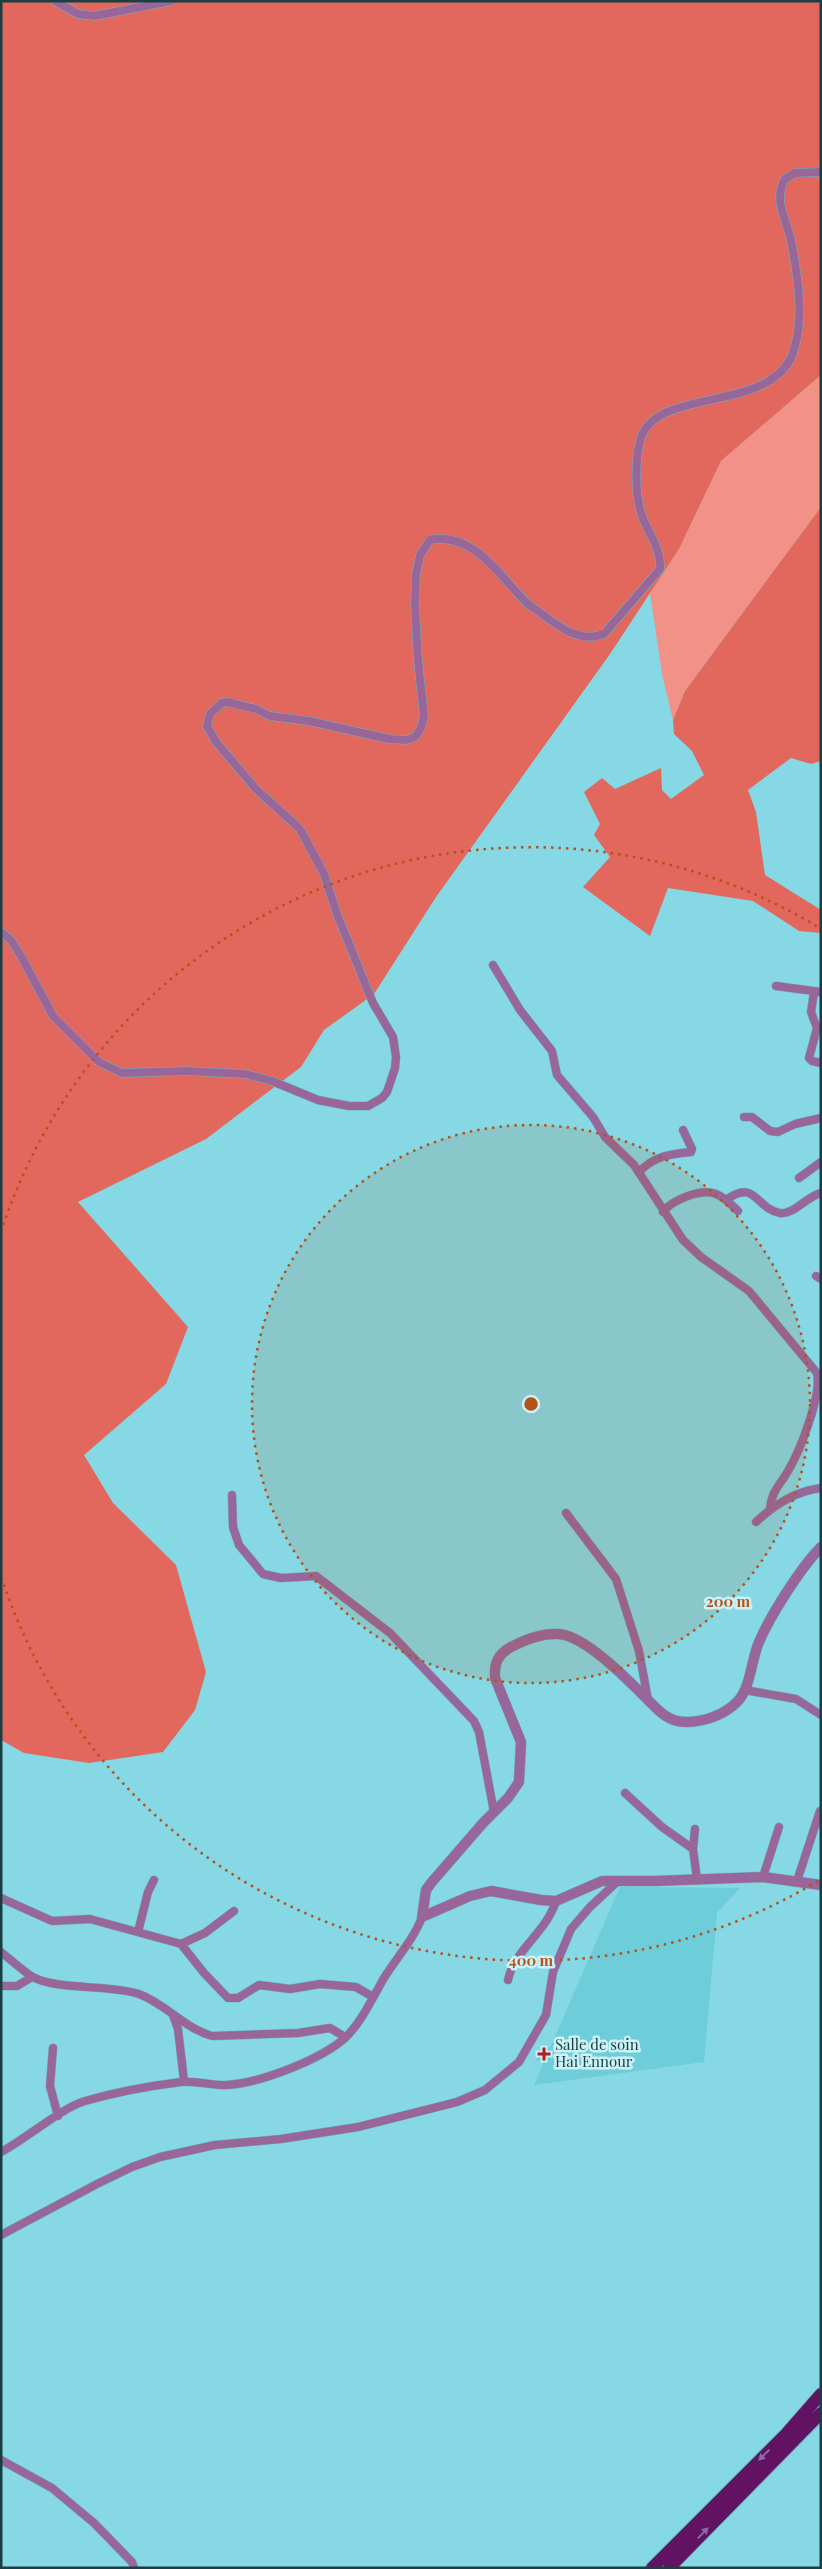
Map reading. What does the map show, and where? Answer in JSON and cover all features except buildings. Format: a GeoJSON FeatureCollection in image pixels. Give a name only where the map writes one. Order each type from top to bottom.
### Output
{"type":"FeatureCollection","features":[{"type":"Feature","properties":{"kind":"main road"},"geometry":{"type":"LineString","coordinates":[[652,2568],[786,2434],[821,2394]]}},
{"type":"Feature","properties":{"kind":"main road"},"geometry":{"type":"LineString","coordinates":[[669,2568],[821,2413]]}},
{"type":"Feature","properties":{"kind":"street"},"geometry":{"type":"LineString","coordinates":[[55,1],[78,14],[94,16],[171,1]]}},
{"type":"Feature","properties":{"kind":"street"},"geometry":{"type":"LineString","coordinates":[[1,932],[11,940],[53,1016],[99,1062],[122,1073],[188,1071],[245,1074],[272,1080],[318,1100],[348,1106],[368,1106],[382,1098],[387,1092],[395,1068],[396,1057],[393,1037],[373,1002],[337,914],[324,874],[300,829],[256,789],[216,742],[207,726],[210,714],[222,703],[227,702],[256,709],[270,716],[309,720],[389,739],[406,740],[415,737],[421,728],[424,716],[418,661],[416,574],[423,549],[430,540],[440,538],[459,542],[482,556],[498,568],[528,604],[568,633],[576,636],[604,634],[660,569],[661,556],[641,514],[639,502],[637,464],[643,430],[661,414],[733,396],[766,381],[779,373],[790,360],[797,335],[798,287],[789,233],[782,216],[780,197],[785,179],[795,173],[821,172]]}},
{"type":"Feature","properties":{"kind":"street"},"geometry":{"type":"LineString","coordinates":[[493,965],[520,1010],[552,1051],[557,1076],[593,1117],[605,1137],[621,1151],[639,1172],[663,1212],[683,1240],[695,1252],[738,1282],[761,1303],[819,1376],[819,1390],[806,1435],[787,1473],[774,1492],[770,1509]]}},
{"type":"Feature","properties":{"kind":"street"},"geometry":{"type":"LineString","coordinates":[[776,986],[817,992],[811,1012],[817,1028],[809,1058],[812,1061],[821,1063]]}},
{"type":"Feature","properties":{"kind":"street"},"geometry":{"type":"LineString","coordinates":[[744,1118],[752,1117],[770,1131],[778,1132],[795,1124],[821,1118]]}},
{"type":"Feature","properties":{"kind":"street"},"geometry":{"type":"LineString","coordinates":[[639,1172],[651,1161],[668,1155],[691,1152],[692,1148],[684,1130]]}},
{"type":"Feature","properties":{"kind":"street"},"geometry":{"type":"LineString","coordinates":[[799,1178],[821,1162]]}},
{"type":"Feature","properties":{"kind":"street"},"geometry":{"type":"LineString","coordinates":[[663,1212],[678,1199],[704,1192],[718,1194],[738,1211]]}},
{"type":"Feature","properties":{"kind":"street"},"geometry":{"type":"LineString","coordinates":[[726,1200],[735,1193],[749,1193],[776,1212],[784,1213],[821,1193]]}},
{"type":"Feature","properties":{"kind":"street"},"geometry":{"type":"LineString","coordinates":[[756,1522],[770,1509],[800,1494],[821,1488]]}},
{"type":"Feature","properties":{"kind":"street"},"geometry":{"type":"LineString","coordinates":[[232,1495],[233,1527],[239,1545],[263,1574],[281,1578],[316,1576],[390,1633],[474,1721],[479,1732],[494,1812]]}},
{"type":"Feature","properties":{"kind":"street"},"geometry":{"type":"LineString","coordinates":[[566,1513],[616,1579],[639,1651],[648,1700]]}},
{"type":"Feature","properties":{"kind":"street"},"geometry":{"type":"LineString","coordinates":[[1,2152],[24,2140],[82,2102],[107,2095],[184,2081],[210,2085],[244,2082],[309,2062],[345,2037],[374,1997],[394,1961],[417,1931],[422,1917],[426,1890],[508,1798],[519,1782],[522,1759],[521,1742],[495,1678],[494,1668],[498,1657],[505,1650],[530,1638],[559,1634],[573,1638],[627,1680],[665,1717],[683,1722],[704,1720],[731,1707],[738,1701],[745,1690],[760,1640],[795,1582],[821,1547]]}},
{"type":"Feature","properties":{"kind":"street"},"geometry":{"type":"LineString","coordinates":[[745,1690],[796,1699],[821,1715]]}},
{"type":"Feature","properties":{"kind":"street"},"geometry":{"type":"LineString","coordinates":[[625,1793],[662,1827],[693,1849]]}},
{"type":"Feature","properties":{"kind":"street"},"geometry":{"type":"LineString","coordinates":[[797,1881],[820,1811]]}},
{"type":"Feature","properties":{"kind":"street"},"geometry":{"type":"LineString","coordinates":[[763,1877],[779,1827]]}},
{"type":"Feature","properties":{"kind":"street"},"geometry":{"type":"LineString","coordinates":[[695,1829],[693,1849],[697,1879]]}},
{"type":"Feature","properties":{"kind":"street"},"geometry":{"type":"LineString","coordinates":[[422,1917],[470,1896],[491,1891],[556,1901],[602,1881],[619,1879],[654,1881],[763,1877],[821,1885]]}},
{"type":"Feature","properties":{"kind":"street"},"geometry":{"type":"LineString","coordinates":[[1,2235],[132,2167],[175,2153],[214,2145],[281,2139],[358,2127],[457,2102],[485,2090],[519,2062],[538,2032],[546,2015],[553,1972],[571,1929],[590,1907],[619,1879]]}},
{"type":"Feature","properties":{"kind":"street"},"geometry":{"type":"LineString","coordinates":[[138,1932],[148,1892],[154,1880]]}},
{"type":"Feature","properties":{"kind":"street"},"geometry":{"type":"LineString","coordinates":[[1,1898],[52,1921],[90,1919],[181,1944],[228,1998],[238,1998],[259,1985],[290,1989],[320,1984],[356,1987],[374,1997]]}},
{"type":"Feature","properties":{"kind":"street"},"geometry":{"type":"LineString","coordinates":[[508,1980],[511,1966],[552,1915],[556,1901]]}},
{"type":"Feature","properties":{"kind":"street"},"geometry":{"type":"LineString","coordinates":[[181,1944],[205,1933],[234,1910]]}},
{"type":"Feature","properties":{"kind":"street"},"geometry":{"type":"LineString","coordinates":[[1,1952],[32,1977],[49,1982],[122,1990],[156,2001],[200,2033],[212,2036],[298,2033],[330,2028],[345,2037]]}},
{"type":"Feature","properties":{"kind":"street"},"geometry":{"type":"LineString","coordinates":[[1,1986],[17,1986],[32,1977]]}},
{"type":"Feature","properties":{"kind":"street"},"geometry":{"type":"LineString","coordinates":[[172,2014],[178,2029],[184,2081]]}},
{"type":"Feature","properties":{"kind":"street"},"geometry":{"type":"LineString","coordinates":[[53,2048],[50,2086],[58,2116]]}},
{"type":"Feature","properties":{"kind":"street"},"geometry":{"type":"LineString","coordinates":[[1,2460],[52,2488],[94,2524],[132,2562],[134,2568]]}},
{"type":"Feature","properties":{"kind":"shaded area"},"geometry":{"type":"Polygon","coordinates":[[[1,1],[821,1],[821,375],[721,461],[679,549],[610,654],[436,897],[374,994],[324,1030],[301,1067],[206,1139],[78,1202],[188,1327],[166,1384],[84,1455],[113,1503],[176,1565],[206,1672],[195,1710],[163,1752],[89,1763],[24,1753],[1,1740],[1,1]]]}},
{"type":"Feature","properties":{"kind":"shaded area"},"geometry":{"type":"Polygon","coordinates":[[[821,375],[821,507],[685,691],[673,720],[662,674],[650,593],[679,549],[721,461],[821,375]]]}},
{"type":"Feature","properties":{"kind":"shaded area"},"geometry":{"type":"Polygon","coordinates":[[[821,507],[821,761],[811,764],[791,758],[748,790],[756,812],[765,875],[821,910],[821,933],[799,931],[753,901],[668,888],[650,936],[583,887],[610,857],[594,835],[600,824],[584,792],[602,778],[615,789],[661,768],[662,790],[671,799],[704,775],[692,751],[674,734],[673,720],[685,691],[821,507]]]}},
{"type":"Feature","properties":{"kind":"shaded area"},"geometry":{"type":"Polygon","coordinates":[[[620,1887],[740,1888],[717,1913],[704,2062],[534,2085],[544,2062],[536,2060],[543,2045],[550,2048],[620,1887]]]}},
{"type":"Feature","properties":{"kind":"place","name":"Salle de soin Hai Ennour"},"geometry":{"type":"Point","coordinates":[544,2054]}}]}
